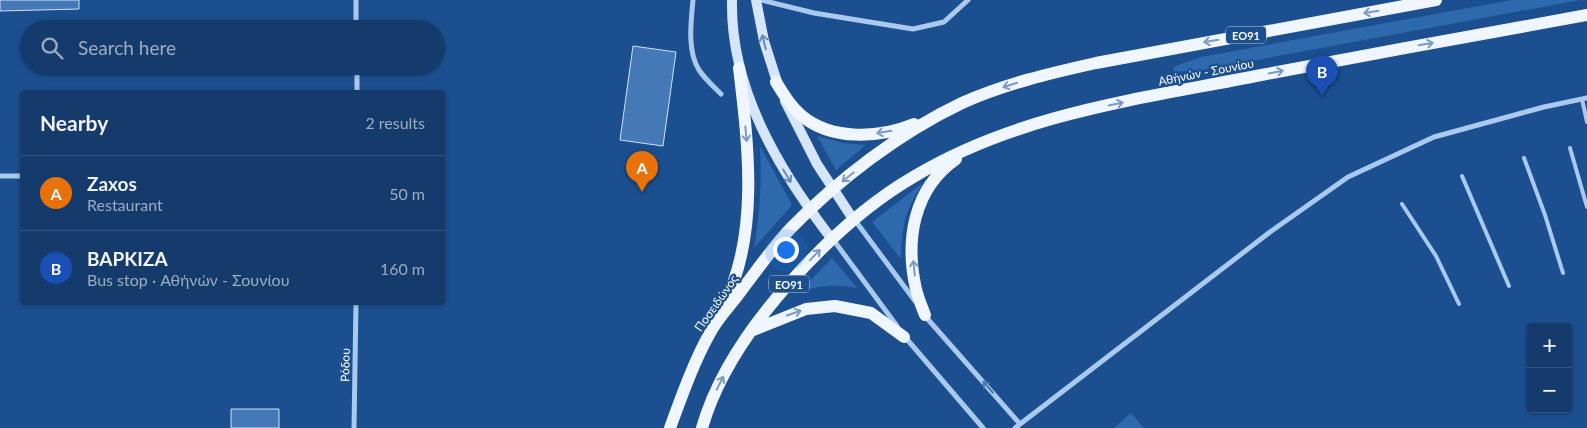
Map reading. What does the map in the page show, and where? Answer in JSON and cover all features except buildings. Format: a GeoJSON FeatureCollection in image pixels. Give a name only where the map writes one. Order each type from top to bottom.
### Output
{"type":"FeatureCollection","features":[{"type":"Feature","properties":{"kind":"main road"},"geometry":{"type":"LineString","coordinates":[[710,333],[737,271],[748,200],[749,163],[731,12],[732,0]]}},
{"type":"Feature","properties":{"kind":"main road"},"geometry":{"type":"LineString","coordinates":[[756,0],[764,41],[776,82],[812,156],[854,219]]}},
{"type":"Feature","properties":{"kind":"main road","name":"ΕΟ91"},"geometry":{"type":"LineString","coordinates":[[810,210],[833,189],[894,142],[962,103],[1006,86],[1096,63],[1436,0]]}},
{"type":"Feature","properties":{"kind":"main road","name":"Αθήνών - Σουνίου"},"geometry":{"type":"LineString","coordinates":[[854,219],[914,176],[977,144],[1040,122],[1106,106],[1326,62],[1587,15]]}},
{"type":"Feature","properties":{"kind":"main road"},"geometry":{"type":"LineString","coordinates":[[739,68],[755,113],[790,182],[831,238]]}},
{"type":"Feature","properties":{"kind":"main road"},"geometry":{"type":"LineString","coordinates":[[776,82],[788,101],[802,116],[819,127],[854,135],[880,133],[908,127],[962,103]]}},
{"type":"Feature","properties":{"kind":"main road"},"geometry":{"type":"LineString","coordinates":[[925,315],[916,289],[912,228],[924,196],[935,177],[977,144]]}},
{"type":"Feature","properties":{"kind":"main road","name":"Ποσειδώνος"},"geometry":{"type":"LineString","coordinates":[[670,428],[678,404],[710,333],[759,267],[790,230],[810,210]]}},
{"type":"Feature","properties":{"kind":"main road","name":"ΕΟ91"},"geometry":{"type":"LineString","coordinates":[[702,428],[719,384],[749,332],[783,290],[831,238],[854,219]]}},
{"type":"Feature","properties":{"kind":"main road"},"geometry":{"type":"LineString","coordinates":[[749,332],[806,309],[835,306],[871,313],[904,336]]}},
{"type":"Feature","properties":{"kind":"street"},"geometry":{"type":"LineString","coordinates":[[356,0],[356,20]]}},
{"type":"Feature","properties":{"kind":"street"},"geometry":{"type":"LineString","coordinates":[[693,0],[691,46],[699,70],[721,94]]}},
{"type":"Feature","properties":{"kind":"street"},"geometry":{"type":"LineString","coordinates":[[761,0],[814,13],[912,29],[944,22],[968,0]]}},
{"type":"Feature","properties":{"kind":"street"},"geometry":{"type":"LineString","coordinates":[[357,75],[357,90]]}},
{"type":"Feature","properties":{"kind":"street"},"geometry":{"type":"LineString","coordinates":[[1015,428],[1270,232],[1348,177],[1434,137],[1585,99]]}},
{"type":"Feature","properties":{"kind":"street"},"geometry":{"type":"LineString","coordinates":[[0,176],[20,176]]}},
{"type":"Feature","properties":{"kind":"street"},"geometry":{"type":"LineString","coordinates":[[854,219],[925,315],[1020,424]]}},
{"type":"Feature","properties":{"kind":"street"},"geometry":{"type":"LineString","coordinates":[[831,238],[904,336],[983,428]]}},
{"type":"Feature","properties":{"kind":"street","name":"Ρόδου"},"geometry":{"type":"LineString","coordinates":[[354,428],[356,305]]}},
{"type":"Feature","properties":{"kind":"lane"},"geometry":{"type":"LineString","coordinates":[[1585,99],[1587,122]]}},
{"type":"Feature","properties":{"kind":"lane"},"geometry":{"type":"LineString","coordinates":[[1570,148],[1587,207]]}},
{"type":"Feature","properties":{"kind":"lane"},"geometry":{"type":"LineString","coordinates":[[1524,158],[1545,215],[1563,273]]}},
{"type":"Feature","properties":{"kind":"lane"},"geometry":{"type":"LineString","coordinates":[[1462,176],[1509,286]]}},
{"type":"Feature","properties":{"kind":"lane"},"geometry":{"type":"LineString","coordinates":[[1402,204],[1436,256],[1459,304]]}},
{"type":"Feature","properties":{"kind":"shaded area"},"geometry":{"type":"Polygon","coordinates":[[[1512,0],[1580,0],[1203,70],[1175,72],[1173,70],[1175,66],[1201,57],[1512,0]]]}},
{"type":"Feature","properties":{"kind":"shaded area"},"geometry":{"type":"Polygon","coordinates":[[[817,136],[843,143],[866,145],[836,170],[817,136]]]}},
{"type":"Feature","properties":{"kind":"shaded area"},"geometry":{"type":"Polygon","coordinates":[[[760,146],[792,205],[754,248],[760,197],[760,146]]]}},
{"type":"Feature","properties":{"kind":"shaded area"},"geometry":{"type":"Polygon","coordinates":[[[924,182],[906,218],[902,237],[901,259],[872,222],[924,182]]]}},
{"type":"Feature","properties":{"kind":"shaded area"},"geometry":{"type":"Polygon","coordinates":[[[832,258],[857,288],[828,286],[799,292],[832,258]]]}},
{"type":"Feature","properties":{"kind":"shaded area"},"geometry":{"type":"Polygon","coordinates":[[[1131,413],[1144,428],[1114,428],[1131,413]]]}},
{"type":"Feature","properties":{"kind":"place","name":"ΒΑΡΚΙΖΑ"},"geometry":{"type":"Point","coordinates":[1322,96]}},
{"type":"Feature","properties":{"kind":"place","name":"Zaxos"},"geometry":{"type":"Point","coordinates":[642,192]}}]}
